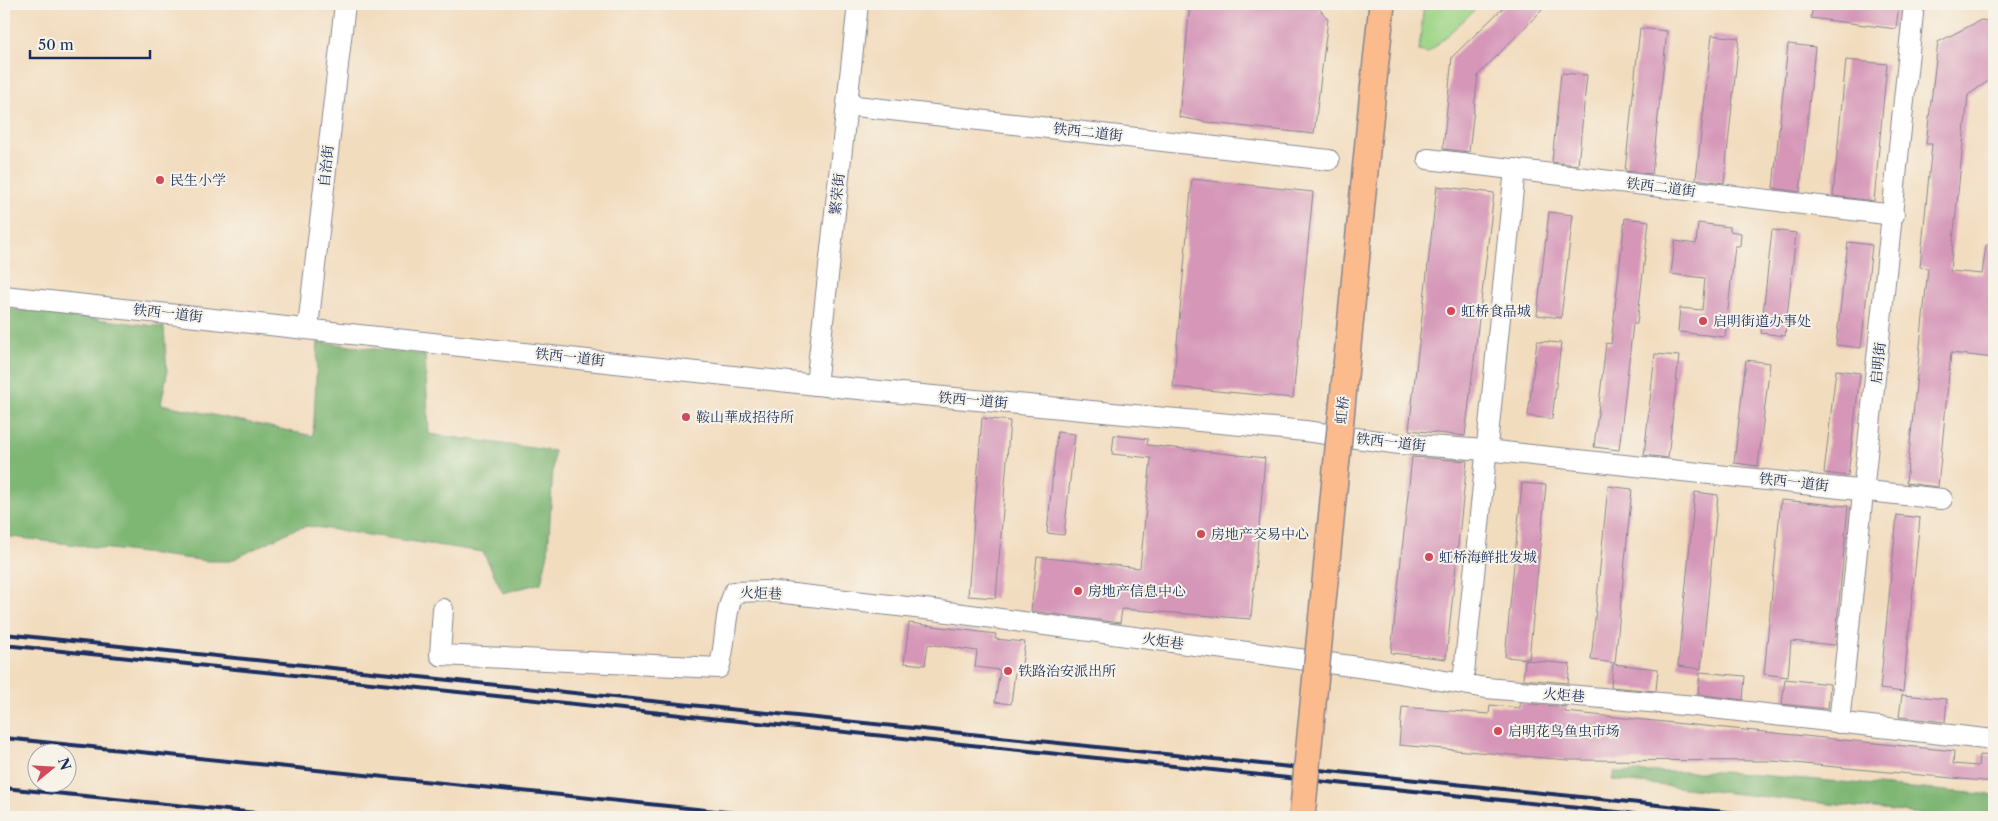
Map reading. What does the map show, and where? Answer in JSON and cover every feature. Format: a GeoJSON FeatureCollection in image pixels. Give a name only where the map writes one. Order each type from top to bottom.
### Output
{"type":"FeatureCollection","features":[{"type":"Feature","properties":{"kind":"main road","name":"虹桥"},"geometry":{"type":"LineString","coordinates":[[1302,817],[1382,4]]}},
{"type":"Feature","properties":{"kind":"street","name":"自治街"},"geometry":{"type":"LineString","coordinates":[[308,327],[345,4]]}},
{"type":"Feature","properties":{"kind":"street","name":"繁荣街"},"geometry":{"type":"LineString","coordinates":[[816,385],[858,4]]}},
{"type":"Feature","properties":{"kind":"street","name":"启明街"},"geometry":{"type":"LineString","coordinates":[[1839,723],[1894,215],[1914,4]]}},
{"type":"Feature","properties":{"kind":"street","name":"铁西二道街"},"geometry":{"type":"LineString","coordinates":[[847,105],[1329,160]]}},
{"type":"Feature","properties":{"kind":"street","name":"铁西二道街"},"geometry":{"type":"LineString","coordinates":[[1428,158],[1894,215]]}},
{"type":"Feature","properties":{"kind":"street"},"geometry":{"type":"LineString","coordinates":[[1464,683],[1486,450],[1516,169]]}},
{"type":"Feature","properties":{"kind":"street","name":"铁西一道街"},"geometry":{"type":"LineString","coordinates":[[4,296],[308,327],[816,385],[1295,430],[1400,444],[1486,450],[1864,489],[1942,499]]}},
{"type":"Feature","properties":{"kind":"street","name":"火炬巷"},"geometry":{"type":"LineString","coordinates":[[443,609],[440,655],[719,668],[724,654],[728,606],[734,592],[767,591],[933,610],[1372,668],[1486,688],[1695,706],[1994,740]]}},
{"type":"Feature","properties":{"kind":"green space"},"geometry":{"type":"Polygon","coordinates":[[[1424,4],[1481,4],[1428,53],[1419,51],[1424,4]]]}},
{"type":"Feature","properties":{"kind":"green space"},"geometry":{"type":"Polygon","coordinates":[[[4,308],[164,327],[167,374],[161,404],[313,436],[318,342],[425,355],[429,434],[554,451],[548,553],[541,583],[503,593],[483,552],[308,526],[295,529],[230,561],[208,561],[4,536],[4,308]]]}},
{"type":"Feature","properties":{"kind":"green space"},"geometry":{"type":"Polygon","coordinates":[[[1614,772],[1723,772],[1994,795],[1994,817],[1947,817],[1612,780],[1614,772]]]}},
{"type":"Feature","properties":{"kind":"building"},"geometry":{"type":"Polygon","coordinates":[[[1190,4],[1315,4],[1328,19],[1314,134],[1211,123],[1179,117],[1190,4]]]}},
{"type":"Feature","properties":{"kind":"building"},"geometry":{"type":"Polygon","coordinates":[[[1507,4],[1548,4],[1478,75],[1469,152],[1443,149],[1452,57],[1507,4]]]}},
{"type":"Feature","properties":{"kind":"building"},"geometry":{"type":"Polygon","coordinates":[[[1813,4],[1899,4],[1896,29],[1811,18],[1813,4]]]}},
{"type":"Feature","properties":{"kind":"building"},"geometry":{"type":"Polygon","coordinates":[[[1981,20],[1994,22],[1994,77],[1968,95],[1950,271],[1982,274],[1986,245],[1994,245],[1994,358],[1951,353],[1938,487],[1906,483],[1928,268],[1920,267],[1932,144],[1926,144],[1938,42],[1981,20]]]}},
{"type":"Feature","properties":{"kind":"building"},"geometry":{"type":"Polygon","coordinates":[[[1640,28],[1667,31],[1652,174],[1625,171],[1640,28]]]}},
{"type":"Feature","properties":{"kind":"building"},"geometry":{"type":"Polygon","coordinates":[[[1712,35],[1739,38],[1724,183],[1696,179],[1712,35]]]}},
{"type":"Feature","properties":{"kind":"building"},"geometry":{"type":"Polygon","coordinates":[[[1788,44],[1815,47],[1800,192],[1773,188],[1788,44]]]}},
{"type":"Feature","properties":{"kind":"building"},"geometry":{"type":"Polygon","coordinates":[[[1846,60],[1887,64],[1874,201],[1833,196],[1846,60]]]}},
{"type":"Feature","properties":{"kind":"building"},"geometry":{"type":"Polygon","coordinates":[[[1561,73],[1587,75],[1578,165],[1552,162],[1561,73]]]}},
{"type":"Feature","properties":{"kind":"building"},"geometry":{"type":"Polygon","coordinates":[[[1192,179],[1313,192],[1293,398],[1173,387],[1192,179]]]}},
{"type":"Feature","properties":{"kind":"building","name":"虹桥食品城"},"geometry":{"type":"Polygon","coordinates":[[[1437,186],[1494,193],[1465,436],[1409,430],[1437,186]]]}},
{"type":"Feature","properties":{"kind":"building"},"geometry":{"type":"Polygon","coordinates":[[[1549,212],[1573,215],[1561,318],[1537,315],[1549,212]]]}},
{"type":"Feature","properties":{"kind":"building"},"geometry":{"type":"Polygon","coordinates":[[[1625,218],[1649,221],[1637,324],[1633,324],[1619,450],[1594,447],[1606,343],[1611,344],[1625,218]]]}},
{"type":"Feature","properties":{"kind":"building"},"geometry":{"type":"Polygon","coordinates":[[[1698,223],[1730,227],[1730,231],[1741,233],[1740,246],[1735,246],[1725,337],[1678,332],[1680,308],[1702,310],[1705,278],[1671,274],[1675,241],[1696,244],[1698,223]]]}},
{"type":"Feature","properties":{"kind":"building"},"geometry":{"type":"Polygon","coordinates":[[[1772,230],[1796,233],[1785,336],[1761,333],[1772,230]]]}},
{"type":"Feature","properties":{"kind":"building"},"geometry":{"type":"Polygon","coordinates":[[[1848,242],[1872,245],[1861,348],[1836,345],[1848,242]]]}},
{"type":"Feature","properties":{"kind":"building"},"geometry":{"type":"Polygon","coordinates":[[[1537,341],[1561,343],[1552,419],[1528,416],[1537,341]]]}},
{"type":"Feature","properties":{"kind":"building"},"geometry":{"type":"Polygon","coordinates":[[[1655,354],[1679,356],[1668,458],[1644,455],[1655,354]]]}},
{"type":"Feature","properties":{"kind":"building"},"geometry":{"type":"Polygon","coordinates":[[[1746,360],[1770,363],[1758,466],[1734,463],[1746,360]]]}},
{"type":"Feature","properties":{"kind":"building"},"geometry":{"type":"Polygon","coordinates":[[[1836,370],[1860,373],[1848,476],[1824,473],[1836,370]]]}},
{"type":"Feature","properties":{"kind":"building"},"geometry":{"type":"Polygon","coordinates":[[[982,418],[1010,421],[996,598],[968,596],[982,418]]]}},
{"type":"Feature","properties":{"kind":"building"},"geometry":{"type":"Polygon","coordinates":[[[1057,432],[1075,434],[1064,535],[1047,533],[1057,432]]]}},
{"type":"Feature","properties":{"kind":"building","name":"房地产交易中心"},"geometry":{"type":"Polygon","coordinates":[[[1114,435],[1148,439],[1147,445],[1265,458],[1251,619],[1122,609],[1120,623],[1031,611],[1037,557],[1140,568],[1151,458],[1112,454],[1114,435]]]}},
{"type":"Feature","properties":{"kind":"building","name":"虹桥海鲜批发城"},"geometry":{"type":"Polygon","coordinates":[[[1412,457],[1467,461],[1446,659],[1391,653],[1412,457]]]}},
{"type":"Feature","properties":{"kind":"building"},"geometry":{"type":"Polygon","coordinates":[[[1522,483],[1546,485],[1529,659],[1505,657],[1522,483]]]}},
{"type":"Feature","properties":{"kind":"building"},"geometry":{"type":"Polygon","coordinates":[[[1608,486],[1632,489],[1615,663],[1591,660],[1608,486]]]}},
{"type":"Feature","properties":{"kind":"building"},"geometry":{"type":"Polygon","coordinates":[[[1695,492],[1718,495],[1701,669],[1678,666],[1695,492]]]}},
{"type":"Feature","properties":{"kind":"building"},"geometry":{"type":"Polygon","coordinates":[[[1781,500],[1848,506],[1835,645],[1791,641],[1788,677],[1764,674],[1781,500]]]}},
{"type":"Feature","properties":{"kind":"building"},"geometry":{"type":"Polygon","coordinates":[[[1897,515],[1920,518],[1903,692],[1880,689],[1897,515]]]}},
{"type":"Feature","properties":{"kind":"building"},"geometry":{"type":"Polygon","coordinates":[[[909,623],[996,634],[995,639],[1025,642],[1021,672],[1015,671],[1011,704],[995,702],[1000,670],[975,667],[977,651],[928,644],[925,665],[904,663],[909,623]]]}},
{"type":"Feature","properties":{"kind":"building"},"geometry":{"type":"Polygon","coordinates":[[[1525,660],[1570,664],[1568,683],[1523,679],[1525,660]]]}},
{"type":"Feature","properties":{"kind":"building"},"geometry":{"type":"Polygon","coordinates":[[[1613,664],[1658,669],[1656,691],[1611,687],[1613,664]]]}},
{"type":"Feature","properties":{"kind":"building"},"geometry":{"type":"Polygon","coordinates":[[[1700,672],[1745,676],[1743,700],[1698,694],[1700,672]]]}},
{"type":"Feature","properties":{"kind":"building"},"geometry":{"type":"Polygon","coordinates":[[[1785,679],[1830,684],[1828,709],[1782,704],[1785,679]]]}},
{"type":"Feature","properties":{"kind":"building"},"geometry":{"type":"Polygon","coordinates":[[[1902,695],[1947,699],[1945,722],[1899,717],[1902,695]]]}},
{"type":"Feature","properties":{"kind":"building"},"geometry":{"type":"Polygon","coordinates":[[[1520,703],[1566,707],[1565,712],[1954,751],[1953,764],[1978,766],[1979,755],[1994,756],[1994,782],[1773,761],[1568,760],[1399,745],[1402,707],[1489,714],[1490,705],[1520,708],[1520,703]]]}},
{"type":"Feature","properties":{"kind":"railway"},"geometry":{"type":"LineString","coordinates":[[4,634],[1774,817]]}},
{"type":"Feature","properties":{"kind":"railway"},"geometry":{"type":"LineString","coordinates":[[4,645],[1666,817]]}},
{"type":"Feature","properties":{"kind":"railway"},"geometry":{"type":"LineString","coordinates":[[4,738],[774,817]]}},
{"type":"Feature","properties":{"kind":"railway"},"geometry":{"type":"LineString","coordinates":[[4,788],[298,817]]}},
{"type":"Feature","properties":{"kind":"place","name":"民生小学"},"geometry":{"type":"Point","coordinates":[160,180]}},
{"type":"Feature","properties":{"kind":"place","name":"虹桥食品城"},"geometry":{"type":"Point","coordinates":[1451,311]}},
{"type":"Feature","properties":{"kind":"place","name":"启明街道办事处"},"geometry":{"type":"Point","coordinates":[1703,321]}},
{"type":"Feature","properties":{"kind":"place","name":"鞍山華成招待所"},"geometry":{"type":"Point","coordinates":[686,417]}},
{"type":"Feature","properties":{"kind":"place","name":"房地产交易中心"},"geometry":{"type":"Point","coordinates":[1201,534]}},
{"type":"Feature","properties":{"kind":"place","name":"虹桥海鲜批发城"},"geometry":{"type":"Point","coordinates":[1429,557]}},
{"type":"Feature","properties":{"kind":"place","name":"房地产信息中心"},"geometry":{"type":"Point","coordinates":[1078,591]}},
{"type":"Feature","properties":{"kind":"place","name":"铁路治安派出所"},"geometry":{"type":"Point","coordinates":[1008,671]}},
{"type":"Feature","properties":{"kind":"place","name":"启明花鸟鱼虫市场"},"geometry":{"type":"Point","coordinates":[1498,731]}}]}
